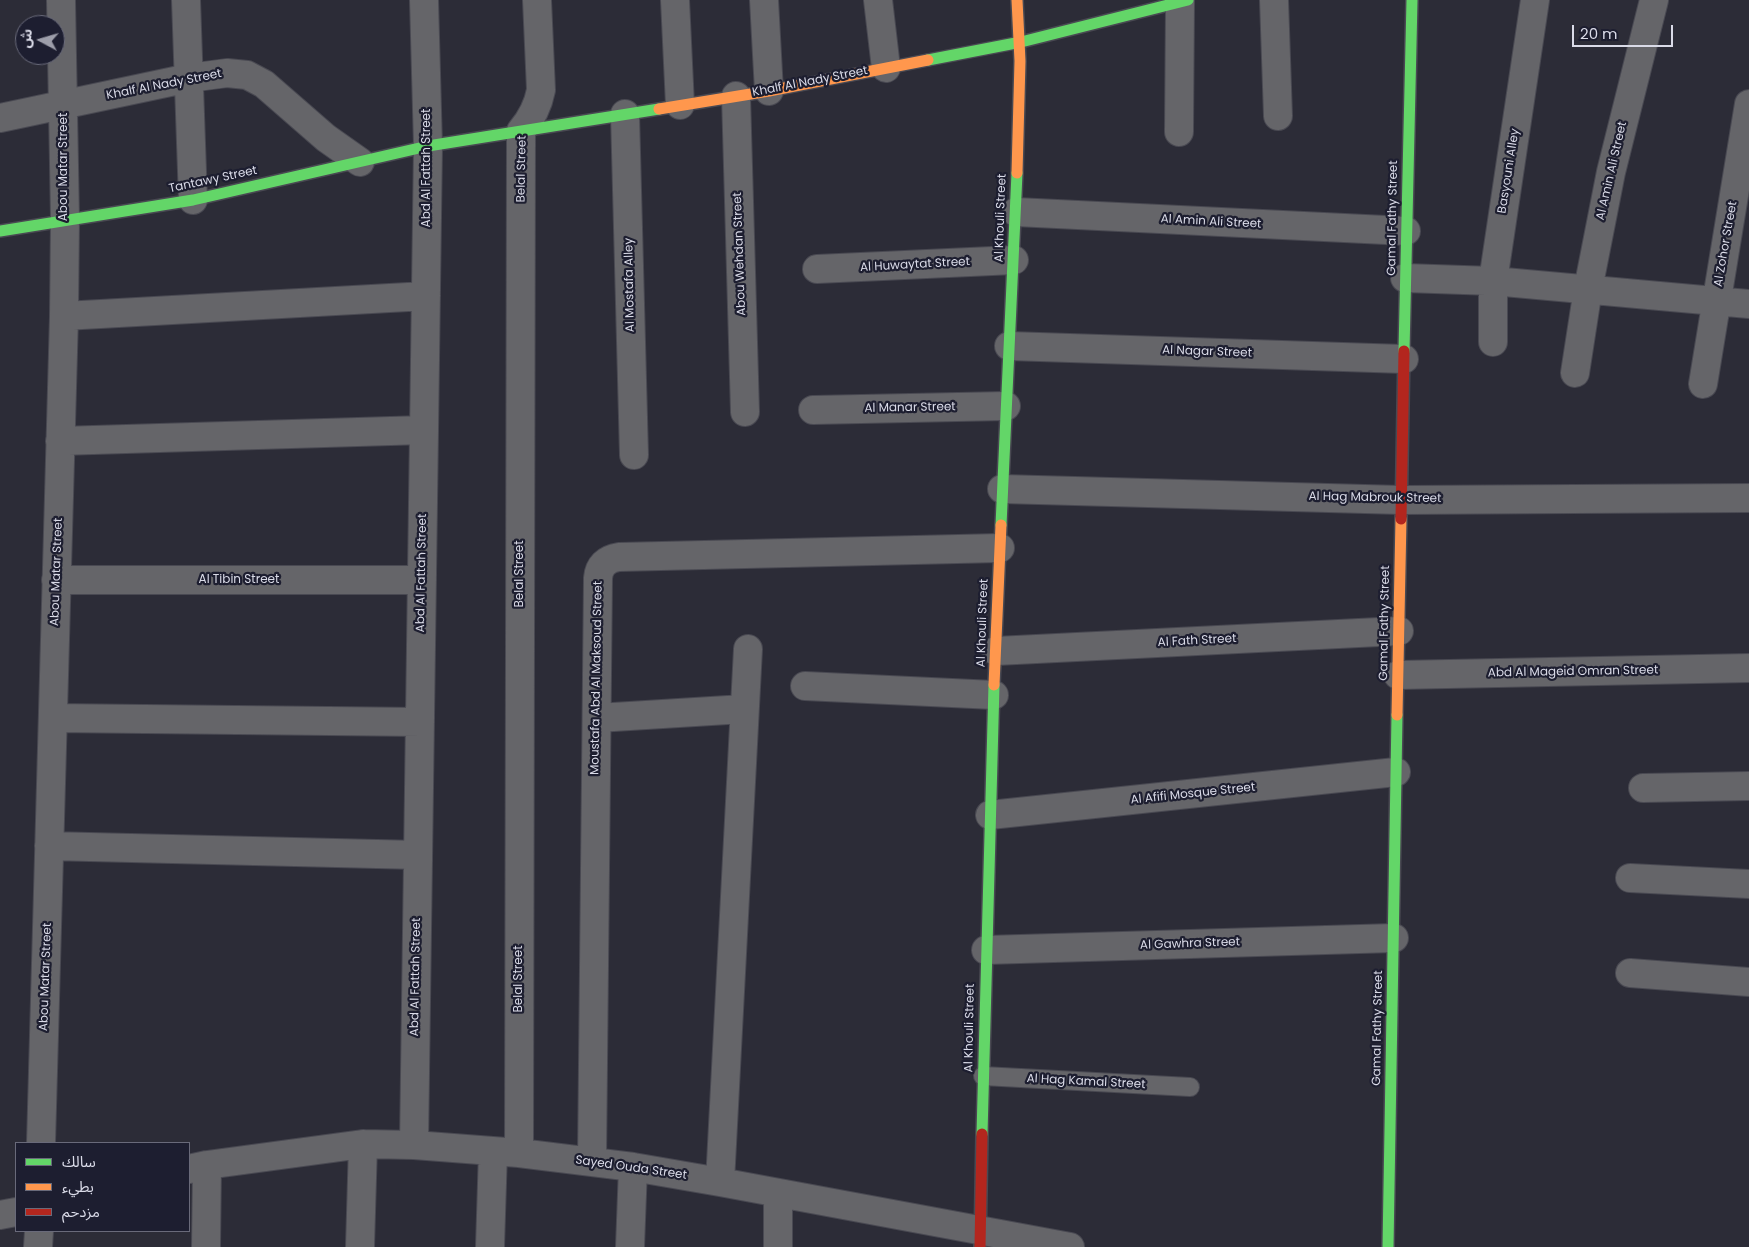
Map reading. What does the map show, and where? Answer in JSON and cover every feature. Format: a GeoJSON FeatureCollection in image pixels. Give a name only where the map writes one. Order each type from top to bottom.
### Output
{"type":"FeatureCollection","features":[{"type":"Feature","properties":{"kind":"street","name":"Abou Matar Street"},"geometry":{"type":"LineString","coordinates":[[41,1142],[64,316],[64,105],[61,0]]}},
{"type":"Feature","properties":{"kind":"street"},"geometry":{"type":"LineString","coordinates":[[186,0],[193,200]]}},
{"type":"Feature","properties":{"kind":"street","name":"Abd Al Fattah Street"},"geometry":{"type":"LineString","coordinates":[[414,1145],[428,146],[424,0]]}},
{"type":"Feature","properties":{"kind":"street","name":"Belal Street"},"geometry":{"type":"LineString","coordinates":[[490,1247],[506,1152],[521,131],[535,112],[540,90],[537,0]]}},
{"type":"Feature","properties":{"kind":"street"},"geometry":{"type":"LineString","coordinates":[[675,0],[680,105]]}},
{"type":"Feature","properties":{"kind":"street"},"geometry":{"type":"LineString","coordinates":[[764,0],[769,91]]}},
{"type":"Feature","properties":{"kind":"street"},"geometry":{"type":"LineString","coordinates":[[878,0],[886,68]]}},
{"type":"Feature","properties":{"kind":"street","name":"Al Khouli Street"},"geometry":{"type":"LineString","coordinates":[[980,1239],[994,695],[1016,212],[1021,42],[1017,0]]}},
{"type":"Feature","properties":{"kind":"street"},"geometry":{"type":"LineString","coordinates":[[1274,0],[1278,116]]}},
{"type":"Feature","properties":{"kind":"street","name":"Gamal Fathy Street"},"geometry":{"type":"LineString","coordinates":[[1388,1247],[1405,278],[1412,0]]}},
{"type":"Feature","properties":{"kind":"street","name":"Basyouni Alley"},"geometry":{"type":"LineString","coordinates":[[1493,342],[1493,281],[1535,0]]}},
{"type":"Feature","properties":{"kind":"street","name":"Al Amin Ali Street"},"geometry":{"type":"LineString","coordinates":[[1575,373],[1588,289],[1611,172],[1654,0]]}},
{"type":"Feature","properties":{"kind":"street","name":"Khalf Al Nady Street"},"geometry":{"type":"LineString","coordinates":[[428,146],[769,91],[1021,42],[1125,8],[1184,1]]}},
{"type":"Feature","properties":{"kind":"street"},"geometry":{"type":"LineString","coordinates":[[1179,132],[1184,1]]}},
{"type":"Feature","properties":{"kind":"street","name":"Khalf Al Nady Street"},"geometry":{"type":"LineString","coordinates":[[0,118],[189,78],[227,72],[247,75],[264,84],[326,138],[360,162]]}},
{"type":"Feature","properties":{"kind":"street","name":"Abou Wehdan Street"},"geometry":{"type":"LineString","coordinates":[[736,96],[745,412]]}},
{"type":"Feature","properties":{"kind":"street","name":"Al Zohor Street"},"geometry":{"type":"LineString","coordinates":[[1703,384],[1749,104]]}},
{"type":"Feature","properties":{"kind":"street","name":"Al Mostafa Alley"},"geometry":{"type":"LineString","coordinates":[[625,114],[634,455]]}},
{"type":"Feature","properties":{"kind":"street","name":"Tantawy Street"},"geometry":{"type":"LineString","coordinates":[[0,231],[65,219],[193,200],[428,146]]}},
{"type":"Feature","properties":{"kind":"street","name":"Al Amin Ali Street"},"geometry":{"type":"LineString","coordinates":[[1016,212],[1406,231]]}},
{"type":"Feature","properties":{"kind":"street","name":"Al Huwaytat Street"},"geometry":{"type":"LineString","coordinates":[[817,269],[1014,260]]}},
{"type":"Feature","properties":{"kind":"street"},"geometry":{"type":"LineString","coordinates":[[1405,278],[1493,281],[1749,304]]}},
{"type":"Feature","properties":{"kind":"street"},"geometry":{"type":"LineString","coordinates":[[64,316],[426,296]]}},
{"type":"Feature","properties":{"kind":"street","name":"Al Nagar Street"},"geometry":{"type":"LineString","coordinates":[[1009,346],[1404,359]]}},
{"type":"Feature","properties":{"kind":"street","name":"Al Manar Street"},"geometry":{"type":"LineString","coordinates":[[813,410],[1006,406]]}},
{"type":"Feature","properties":{"kind":"street"},"geometry":{"type":"LineString","coordinates":[[60,440],[424,430]]}},
{"type":"Feature","properties":{"kind":"street","name":"Al Hag Mabrouk Street"},"geometry":{"type":"LineString","coordinates":[[1002,489],[1401,500],[1749,498]]}},
{"type":"Feature","properties":{"kind":"street","name":"Moustafa Abd Al Maksoud Street"},"geometry":{"type":"LineString","coordinates":[[592,1162],[598,578],[602,566],[612,558],[1000,548]]}},
{"type":"Feature","properties":{"kind":"street","name":"Al Tibin Street"},"geometry":{"type":"LineString","coordinates":[[56,580],[422,580]]}},
{"type":"Feature","properties":{"kind":"street","name":"Al Fath Street"},"geometry":{"type":"LineString","coordinates":[[996,651],[1399,631]]}},
{"type":"Feature","properties":{"kind":"street"},"geometry":{"type":"LineString","coordinates":[[720,1182],[748,649]]}},
{"type":"Feature","properties":{"kind":"street","name":"Abd Al Mageid Omran Street"},"geometry":{"type":"LineString","coordinates":[[1398,675],[1749,668]]}},
{"type":"Feature","properties":{"kind":"street"},"geometry":{"type":"LineString","coordinates":[[805,686],[994,695]]}},
{"type":"Feature","properties":{"kind":"street"},"geometry":{"type":"LineString","coordinates":[[597,718],[744,709]]}},
{"type":"Feature","properties":{"kind":"street"},"geometry":{"type":"LineString","coordinates":[[53,718],[420,722]]}},
{"type":"Feature","properties":{"kind":"street","name":"Al Afifi Mosque Street"},"geometry":{"type":"LineString","coordinates":[[990,815],[1396,772]]}},
{"type":"Feature","properties":{"kind":"street"},"geometry":{"type":"LineString","coordinates":[[1643,788],[1749,786]]}},
{"type":"Feature","properties":{"kind":"street"},"geometry":{"type":"LineString","coordinates":[[50,846],[418,855]]}},
{"type":"Feature","properties":{"kind":"street"},"geometry":{"type":"LineString","coordinates":[[1630,878],[1749,884]]}},
{"type":"Feature","properties":{"kind":"street","name":"Al Gawhra Street"},"geometry":{"type":"LineString","coordinates":[[986,950],[1394,938]]}},
{"type":"Feature","properties":{"kind":"street"},"geometry":{"type":"LineString","coordinates":[[1630,973],[1749,982]]}},
{"type":"Feature","properties":{"kind":"street"},"geometry":{"type":"LineString","coordinates":[[360,1247],[363,1144]]}},
{"type":"Feature","properties":{"kind":"street","name":"Sayed Ouda Street"},"geometry":{"type":"LineString","coordinates":[[198,1167],[363,1144],[414,1145],[506,1152],[633,1167],[720,1182],[778,1193],[980,1239],[1070,1247]]}},
{"type":"Feature","properties":{"kind":"street"},"geometry":{"type":"LineString","coordinates":[[198,1167],[206,1247]]}},
{"type":"Feature","properties":{"kind":"street"},"geometry":{"type":"LineString","coordinates":[[630,1247],[633,1167]]}},
{"type":"Feature","properties":{"kind":"street"},"geometry":{"type":"LineString","coordinates":[[778,1193],[778,1247]]}},
{"type":"Feature","properties":{"kind":"street"},"geometry":{"type":"LineString","coordinates":[[0,1215],[15,1212]]}},
{"type":"Feature","properties":{"kind":"street"},"geometry":{"type":"LineString","coordinates":[[38,1247],[39,1232]]}},
{"type":"Feature","properties":{"kind":"lane","name":"Al Hag Kamal Street"},"geometry":{"type":"LineString","coordinates":[[983,1076],[1190,1087]]}},
{"type":"Feature","properties":{"kind":"traffic: fast"},"geometry":{"type":"LineString","coordinates":[[928,60],[1021,42],[1188,0]]}},
{"type":"Feature","properties":{"kind":"traffic: fast"},"geometry":{"type":"LineString","coordinates":[[1404,351],[1412,0]]}},
{"type":"Feature","properties":{"kind":"traffic: fast"},"geometry":{"type":"LineString","coordinates":[[0,231],[193,200],[428,146],[659,109]]}},
{"type":"Feature","properties":{"kind":"traffic: fast"},"geometry":{"type":"LineString","coordinates":[[1001,525],[1017,173]]}},
{"type":"Feature","properties":{"kind":"traffic: fast"},"geometry":{"type":"LineString","coordinates":[[982,1134],[994,685]]}},
{"type":"Feature","properties":{"kind":"traffic: fast"},"geometry":{"type":"LineString","coordinates":[[1388,1247],[1397,715]]}},
{"type":"Feature","properties":{"kind":"traffic: slow"},"geometry":{"type":"LineString","coordinates":[[1017,0],[1020,61],[1017,173]]}},
{"type":"Feature","properties":{"kind":"traffic: slow"},"geometry":{"type":"LineString","coordinates":[[659,109],[769,91],[928,60]]}},
{"type":"Feature","properties":{"kind":"traffic: slow"},"geometry":{"type":"LineString","coordinates":[[1397,715],[1401,519]]}},
{"type":"Feature","properties":{"kind":"traffic: slow"},"geometry":{"type":"LineString","coordinates":[[994,685],[1001,525]]}},
{"type":"Feature","properties":{"kind":"traffic: jam"},"geometry":{"type":"LineString","coordinates":[[1401,519],[1404,351]]}},
{"type":"Feature","properties":{"kind":"traffic: jam"},"geometry":{"type":"LineString","coordinates":[[980,1247],[982,1134]]}}]}
